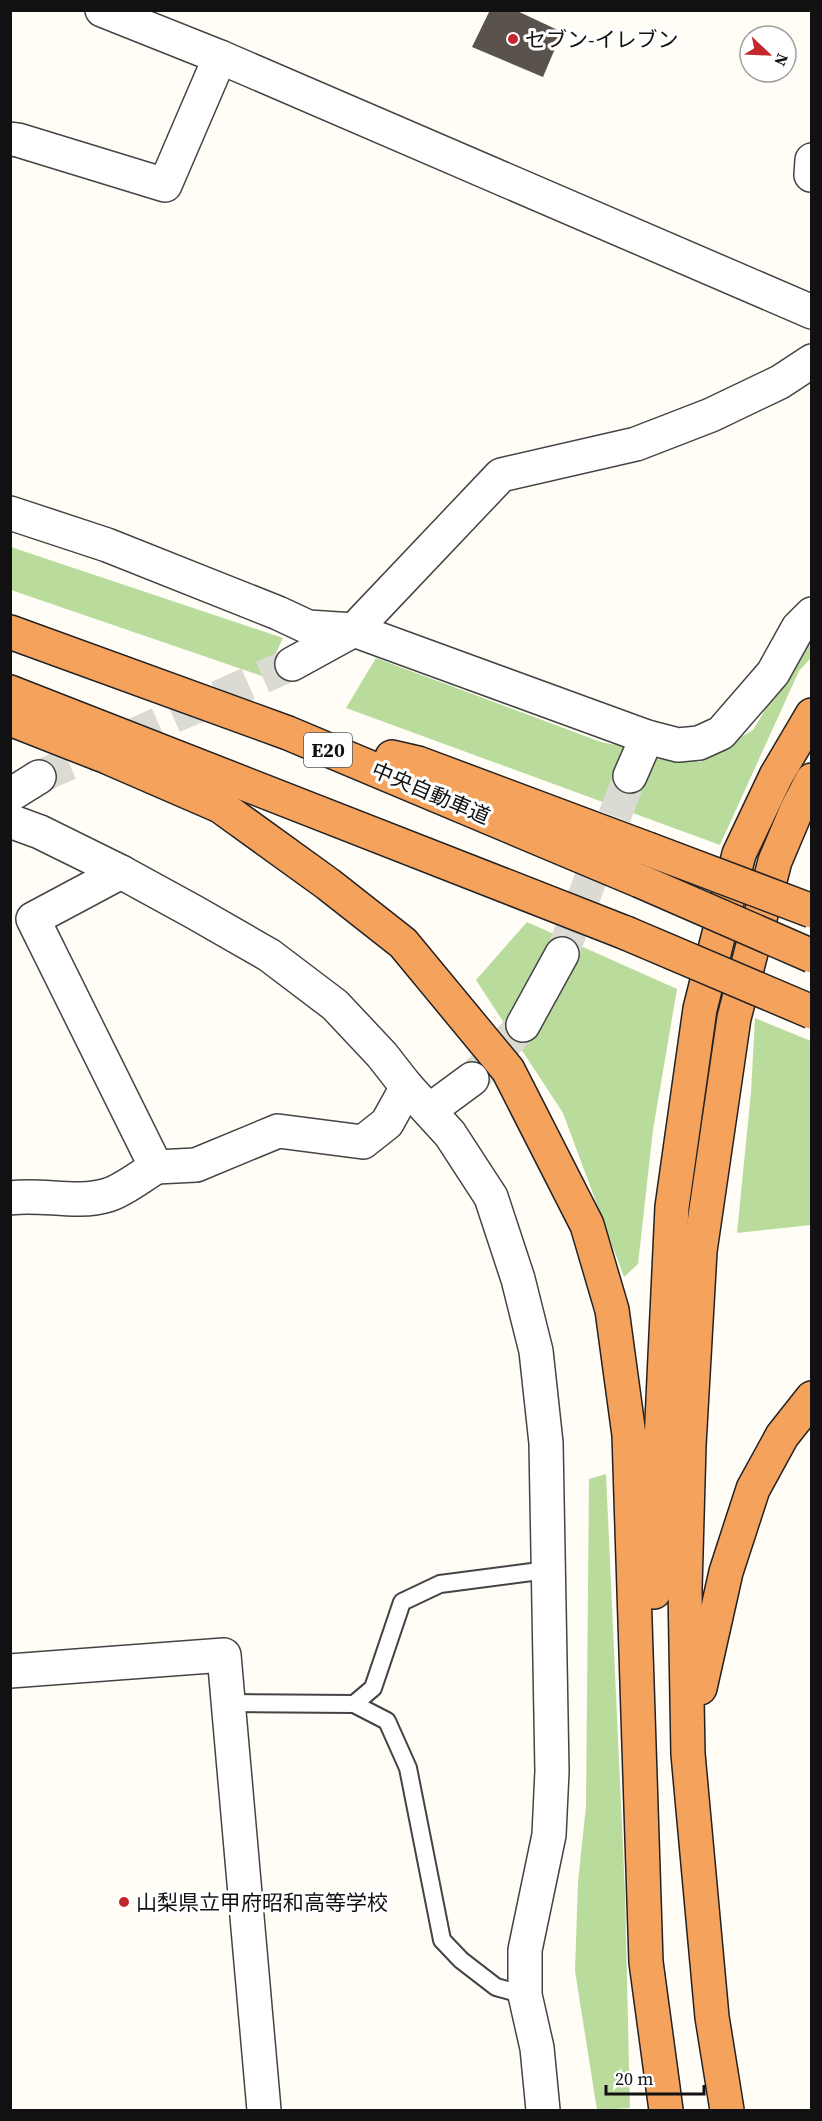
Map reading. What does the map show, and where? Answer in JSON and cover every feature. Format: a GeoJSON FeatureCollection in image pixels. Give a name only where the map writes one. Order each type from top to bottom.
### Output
{"type":"FeatureCollection","features":[{"type":"Feature","properties":{"kind":"highway","name":"中央自動車道"},"geometry":{"type":"LineString","coordinates":[[10,632],[288,733],[812,956]]}},
{"type":"Feature","properties":{"kind":"highway"},"geometry":{"type":"LineString","coordinates":[[10,692],[626,933],[812,1012]]}},
{"type":"Feature","properties":{"kind":"highway"},"geometry":{"type":"LineString","coordinates":[[644,1851],[672,1207],[699,1009],[739,854],[776,776],[812,715]]}},
{"type":"Feature","properties":{"kind":"highway"},"geometry":{"type":"LineString","coordinates":[[10,719],[107,757],[220,806],[328,884],[403,943],[508,1070],[587,1225],[612,1310],[629,1435],[646,1962],[666,2110]]}},
{"type":"Feature","properties":{"kind":"highway"},"geometry":{"type":"LineString","coordinates":[[288,733],[418,763],[812,911]]}},
{"type":"Feature","properties":{"kind":"highway"},"geometry":{"type":"LineString","coordinates":[[727,2110],[712,2017],[688,1755],[685,1589],[689,1445],[700,1251],[734,1018],[775,861],[797,808],[812,780]]}},
{"type":"Feature","properties":{"kind":"highway"},"geometry":{"type":"LineString","coordinates":[[688,1755],[700,1683],[726,1572],[753,1489],[782,1436],[812,1398]]}},
{"type":"Feature","properties":{"kind":"street"},"geometry":{"type":"LineString","coordinates":[[102,10],[220,57],[812,312]]}},
{"type":"Feature","properties":{"kind":"street"},"geometry":{"type":"LineString","coordinates":[[10,139],[165,185],[220,57]]}},
{"type":"Feature","properties":{"kind":"street"},"geometry":{"type":"LineString","coordinates":[[811,175],[812,160]]}},
{"type":"Feature","properties":{"kind":"street"},"geometry":{"type":"LineString","coordinates":[[292,664],[354,630],[501,475],[636,444],[721,410],[780,382],[812,361]]}},
{"type":"Feature","properties":{"kind":"street"},"geometry":{"type":"LineString","coordinates":[[10,513],[107,545],[308,627],[354,630],[647,737],[678,745],[699,743],[721,733],[773,673],[798,628],[812,614]]}},
{"type":"Feature","properties":{"kind":"street"},"geometry":{"type":"LineString","coordinates":[[630,777],[647,737]]}},
{"type":"Feature","properties":{"kind":"street"},"geometry":{"type":"LineString","coordinates":[[10,795],[39,777]]}},
{"type":"Feature","properties":{"kind":"street"},"geometry":{"type":"LineString","coordinates":[[10,822],[40,832],[121,872],[269,955],[336,1005],[450,1134],[491,1197],[518,1279],[536,1351],[546,1443],[551,1803],[549,1835],[525,1950],[525,1995],[537,2048],[543,2110]]}},
{"type":"Feature","properties":{"kind":"street"},"geometry":{"type":"LineString","coordinates":[[121,872],[33,919],[156,1167]]}},
{"type":"Feature","properties":{"kind":"street"},"geometry":{"type":"LineString","coordinates":[[523,1025],[562,954]]}},
{"type":"Feature","properties":{"kind":"street"},"geometry":{"type":"LineString","coordinates":[[430,1110],[472,1079]]}},
{"type":"Feature","properties":{"kind":"street"},"geometry":{"type":"LineString","coordinates":[[10,1198],[25,1196],[86,1200],[109,1195],[156,1167],[196,1165],[278,1131],[363,1142],[387,1123],[407,1087]]}},
{"type":"Feature","properties":{"kind":"street"},"geometry":{"type":"LineString","coordinates":[[10,1671],[224,1654],[264,2110]]}},
{"type":"Feature","properties":{"kind":"lane"},"geometry":{"type":"LineString","coordinates":[[354,1704],[373,1688],[402,1602],[440,1584],[547,1570]]}},
{"type":"Feature","properties":{"kind":"lane"},"geometry":{"type":"LineString","coordinates":[[229,1703],[354,1704],[387,1721],[408,1768],[442,1940],[461,1960],[496,1987],[525,1995]]}},
{"type":"Feature","properties":{"kind":"green space"},"geometry":{"type":"Polygon","coordinates":[[[11,547],[283,638],[265,677],[11,590],[11,547]]]}},
{"type":"Feature","properties":{"kind":"green space"},"geometry":{"type":"Polygon","coordinates":[[[811,638],[811,658],[799,671],[720,845],[346,708],[376,658],[601,742],[700,762],[753,730],[805,644],[811,638]]]}},
{"type":"Feature","properties":{"kind":"green space"},"geometry":{"type":"Polygon","coordinates":[[[527,922],[677,989],[653,1130],[638,1264],[624,1277],[563,1113],[476,980],[527,922]]]}},
{"type":"Feature","properties":{"kind":"green space"},"geometry":{"type":"Polygon","coordinates":[[[755,1018],[811,1041],[811,1225],[737,1233],[751,1092],[755,1018]]]}},
{"type":"Feature","properties":{"kind":"green space"},"geometry":{"type":"Polygon","coordinates":[[[606,1474],[625,1892],[630,2108],[597,2110],[575,1971],[578,1882],[586,1806],[589,1479],[606,1474]]]}},
{"type":"Feature","properties":{"kind":"building"},"geometry":{"type":"Polygon","coordinates":[[[490,10],[515,10],[562,32],[543,77],[472,47],[490,10]]]}},
{"type":"Feature","properties":{"kind":"tunnel"},"geometry":{"type":"LineString","coordinates":[[39,777],[292,664]]}},
{"type":"Feature","properties":{"kind":"tunnel"},"geometry":{"type":"LineString","coordinates":[[562,954],[630,776]]}},
{"type":"Feature","properties":{"kind":"tunnel"},"geometry":{"type":"LineString","coordinates":[[472,1079],[523,1025]]}},
{"type":"Feature","properties":{"kind":"place","name":"セブン-イレブン"},"geometry":{"type":"Point","coordinates":[513,39]}},
{"type":"Feature","properties":{"kind":"place","name":"山梨県立甲府昭和高等学校"},"geometry":{"type":"Point","coordinates":[124,1902]}}]}
